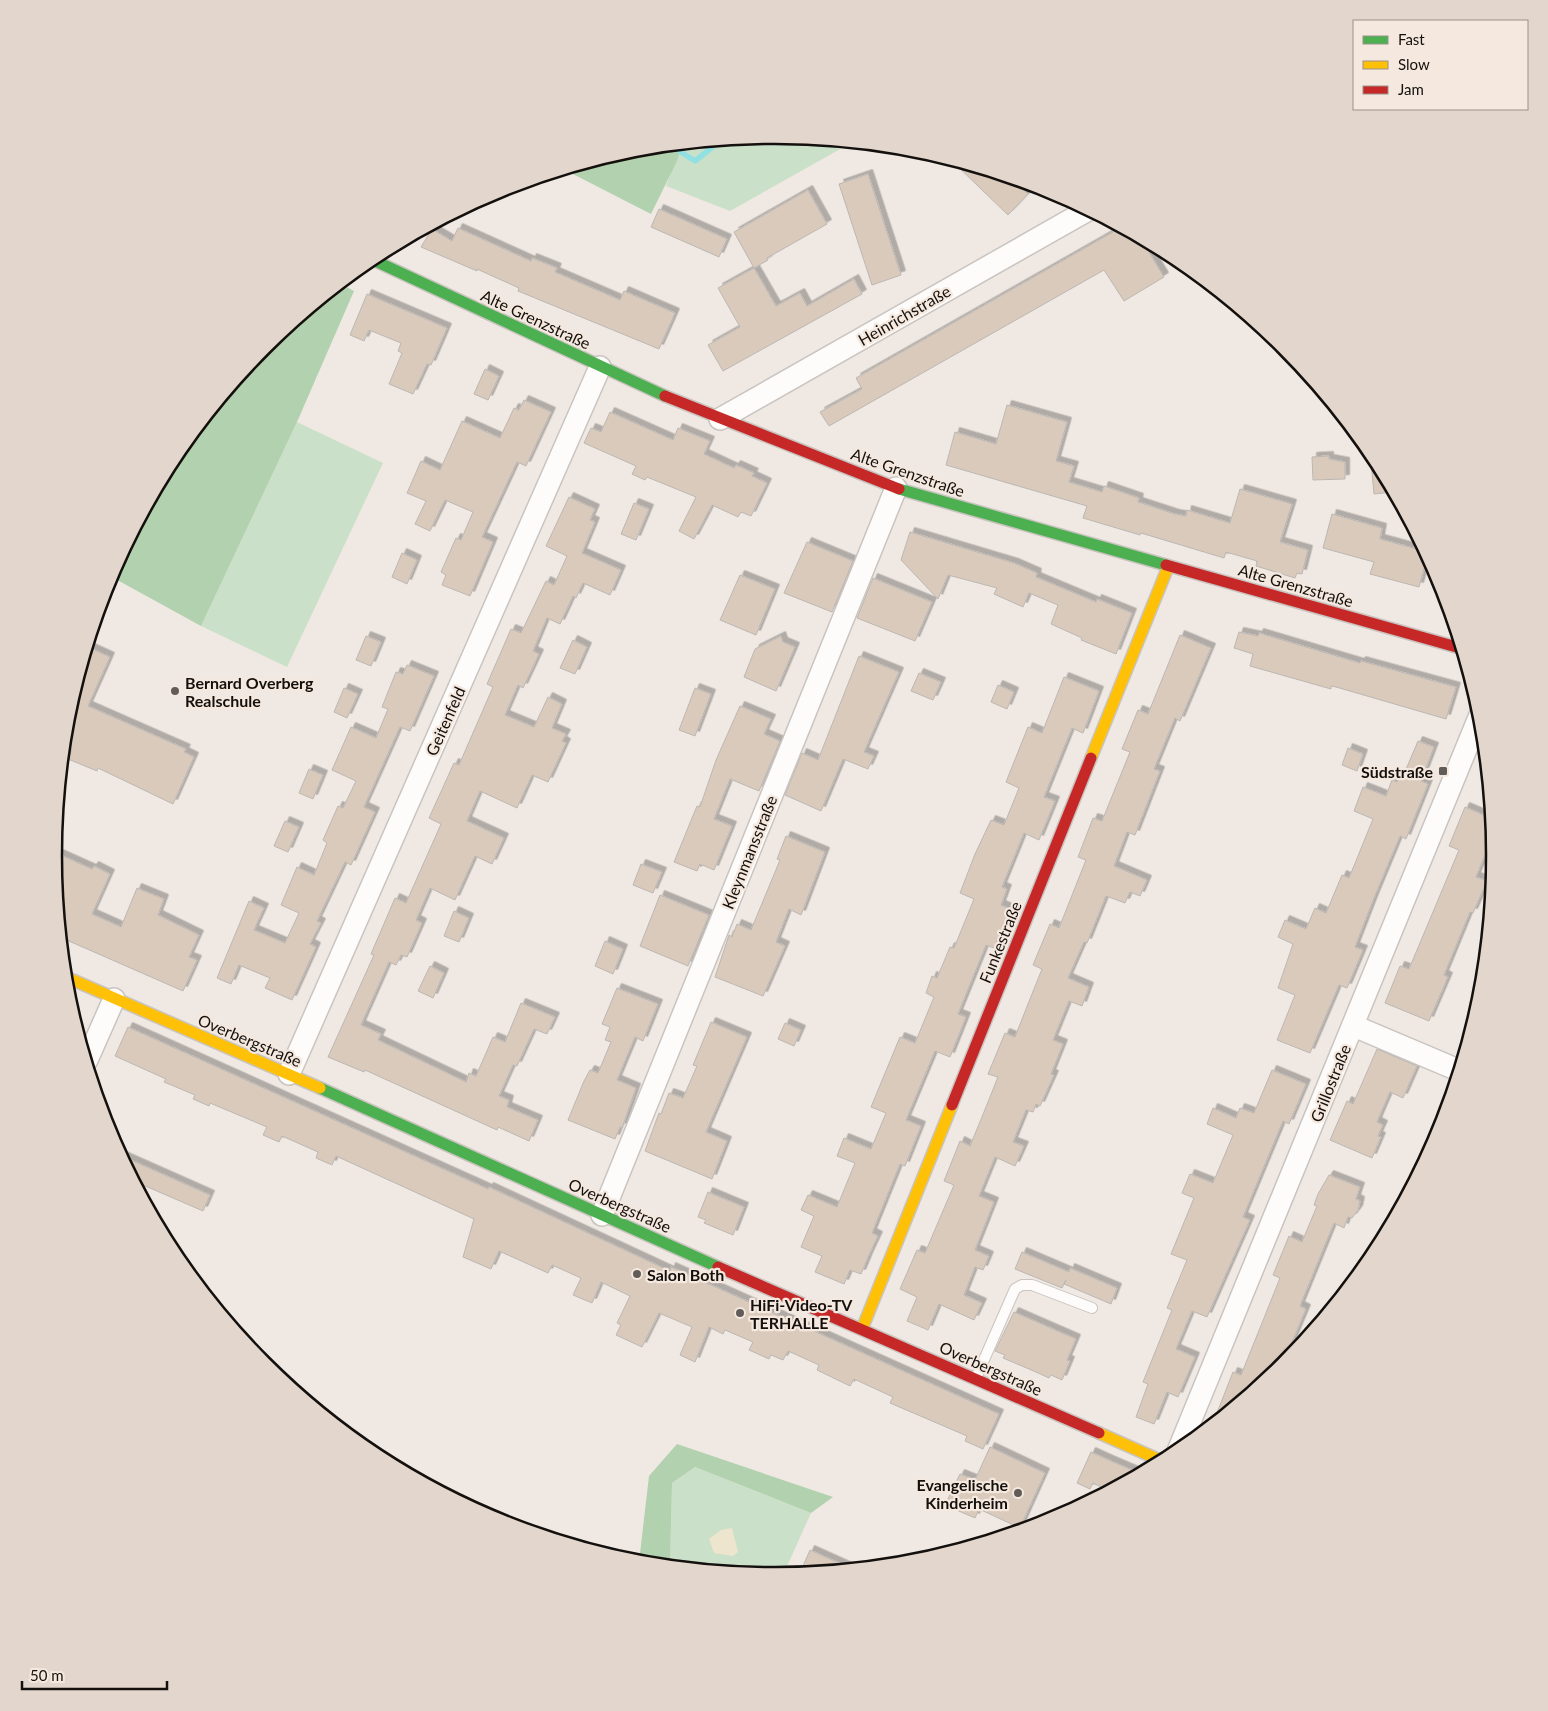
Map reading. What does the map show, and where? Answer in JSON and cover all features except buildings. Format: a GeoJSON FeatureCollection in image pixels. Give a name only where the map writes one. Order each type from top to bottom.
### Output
{"type":"FeatureCollection","features":[{"type":"Feature","properties":{"kind":"street","name":"Heinrichstraße"},"geometry":{"type":"LineString","coordinates":[[720,419],[1082,214]]}},
{"type":"Feature","properties":{"kind":"street","name":"Alte Grenzstraße"},"geometry":{"type":"LineString","coordinates":[[380,263],[600,367],[720,419],[896,488],[1168,567],[1252,588],[1454,646]]}},
{"type":"Feature","properties":{"kind":"street","name":"Geitenfeld"},"geometry":{"type":"LineString","coordinates":[[289,1074],[600,367]]}},
{"type":"Feature","properties":{"kind":"street","name":"Kleynmansstraße"},"geometry":{"type":"LineString","coordinates":[[602,1215],[896,488]]}},
{"type":"Feature","properties":{"kind":"street","name":"Funkestraße"},"geometry":{"type":"LineString","coordinates":[[862,1329],[1168,567]]}},
{"type":"Feature","properties":{"kind":"street","name":"Grillostraße"},"geometry":{"type":"LineString","coordinates":[[1184,1436],[1474,730]]}},
{"type":"Feature","properties":{"kind":"street","name":"Overbergstraße"},"geometry":{"type":"LineString","coordinates":[[74,981],[1153,1457]]}},
{"type":"Feature","properties":{"kind":"street"},"geometry":{"type":"LineString","coordinates":[[91,1052],[114,999]]}},
{"type":"Feature","properties":{"kind":"street"},"geometry":{"type":"LineString","coordinates":[[1354,1026],[1453,1068]]}},
{"type":"Feature","properties":{"kind":"lane"},"geometry":{"type":"LineString","coordinates":[[975,1378],[1015,1289],[1022,1285],[1032,1285],[1092,1308]]}},
{"type":"Feature","properties":{"kind":"green space"},"geometry":{"type":"Polygon","coordinates":[[[774,144],[842,148],[730,211],[666,186],[679,150],[774,144]]]}},
{"type":"Feature","properties":{"kind":"green space"},"geometry":{"type":"Polygon","coordinates":[[[680,150],[677,161],[651,214],[572,174],[635,158],[680,150]]]}},
{"type":"Feature","properties":{"kind":"green space"},"geometry":{"type":"Polygon","coordinates":[[[347,287],[354,291],[297,422],[201,626],[118,580],[136,541],[158,500],[182,460],[210,422],[239,386],[271,352],[347,287]]]}},
{"type":"Feature","properties":{"kind":"green space"},"geometry":{"type":"Polygon","coordinates":[[[297,422],[383,463],[287,667],[201,626],[297,422]]]}},
{"type":"Feature","properties":{"kind":"green space"},"geometry":{"type":"Polygon","coordinates":[[[677,1444],[833,1497],[811,1513],[695,1467],[672,1483],[670,1559],[640,1554],[649,1476],[677,1444]]]}},
{"type":"Feature","properties":{"kind":"green space"},"geometry":{"type":"Polygon","coordinates":[[[695,1467],[811,1513],[787,1566],[727,1565],[670,1559],[672,1483],[695,1467]]]}},
{"type":"Feature","properties":{"kind":"sand"},"geometry":{"type":"Polygon","coordinates":[[[732,1528],[738,1552],[733,1556],[714,1553],[709,1539],[721,1530],[732,1528]]]}},
{"type":"Feature","properties":{"kind":"waterway"},"geometry":{"type":"LineString","coordinates":[[678,150],[695,161],[712,147]]}},
{"type":"Feature","properties":{"kind":"traffic: fast"},"geometry":{"type":"LineString","coordinates":[[380,263],[665,396]]}},
{"type":"Feature","properties":{"kind":"traffic: fast"},"geometry":{"type":"LineString","coordinates":[[899,489],[1166,565]]}},
{"type":"Feature","properties":{"kind":"traffic: fast"},"geometry":{"type":"LineString","coordinates":[[320,1088],[718,1267]]}},
{"type":"Feature","properties":{"kind":"traffic: slow"},"geometry":{"type":"LineString","coordinates":[[1091,758],[1168,567]]}},
{"type":"Feature","properties":{"kind":"traffic: slow"},"geometry":{"type":"LineString","coordinates":[[74,980],[320,1088]]}},
{"type":"Feature","properties":{"kind":"traffic: slow"},"geometry":{"type":"LineString","coordinates":[[862,1329],[952,1105]]}},
{"type":"Feature","properties":{"kind":"traffic: slow"},"geometry":{"type":"LineString","coordinates":[[1099,1433],[1153,1457]]}},
{"type":"Feature","properties":{"kind":"traffic: jam"},"geometry":{"type":"LineString","coordinates":[[665,396],[899,489]]}},
{"type":"Feature","properties":{"kind":"traffic: jam"},"geometry":{"type":"LineString","coordinates":[[1166,565],[1454,646]]}},
{"type":"Feature","properties":{"kind":"traffic: jam"},"geometry":{"type":"LineString","coordinates":[[952,1105],[1091,758]]}},
{"type":"Feature","properties":{"kind":"traffic: jam"},"geometry":{"type":"LineString","coordinates":[[718,1267],[1099,1433]]}},
{"type":"Feature","properties":{"kind":"place","name":"Bernard Overberg Realschule"},"geometry":{"type":"Point","coordinates":[175,691]}},
{"type":"Feature","properties":{"kind":"place","name":"Südstraße"},"geometry":{"type":"Point","coordinates":[1443,771]}},
{"type":"Feature","properties":{"kind":"place","name":"Salon Both"},"geometry":{"type":"Point","coordinates":[637,1274]}},
{"type":"Feature","properties":{"kind":"place","name":"HiFi-Video-TV TERHALLE"},"geometry":{"type":"Point","coordinates":[740,1313]}},
{"type":"Feature","properties":{"kind":"place","name":"Evangelische Kinderheim"},"geometry":{"type":"Point","coordinates":[1018,1493]}}]}
